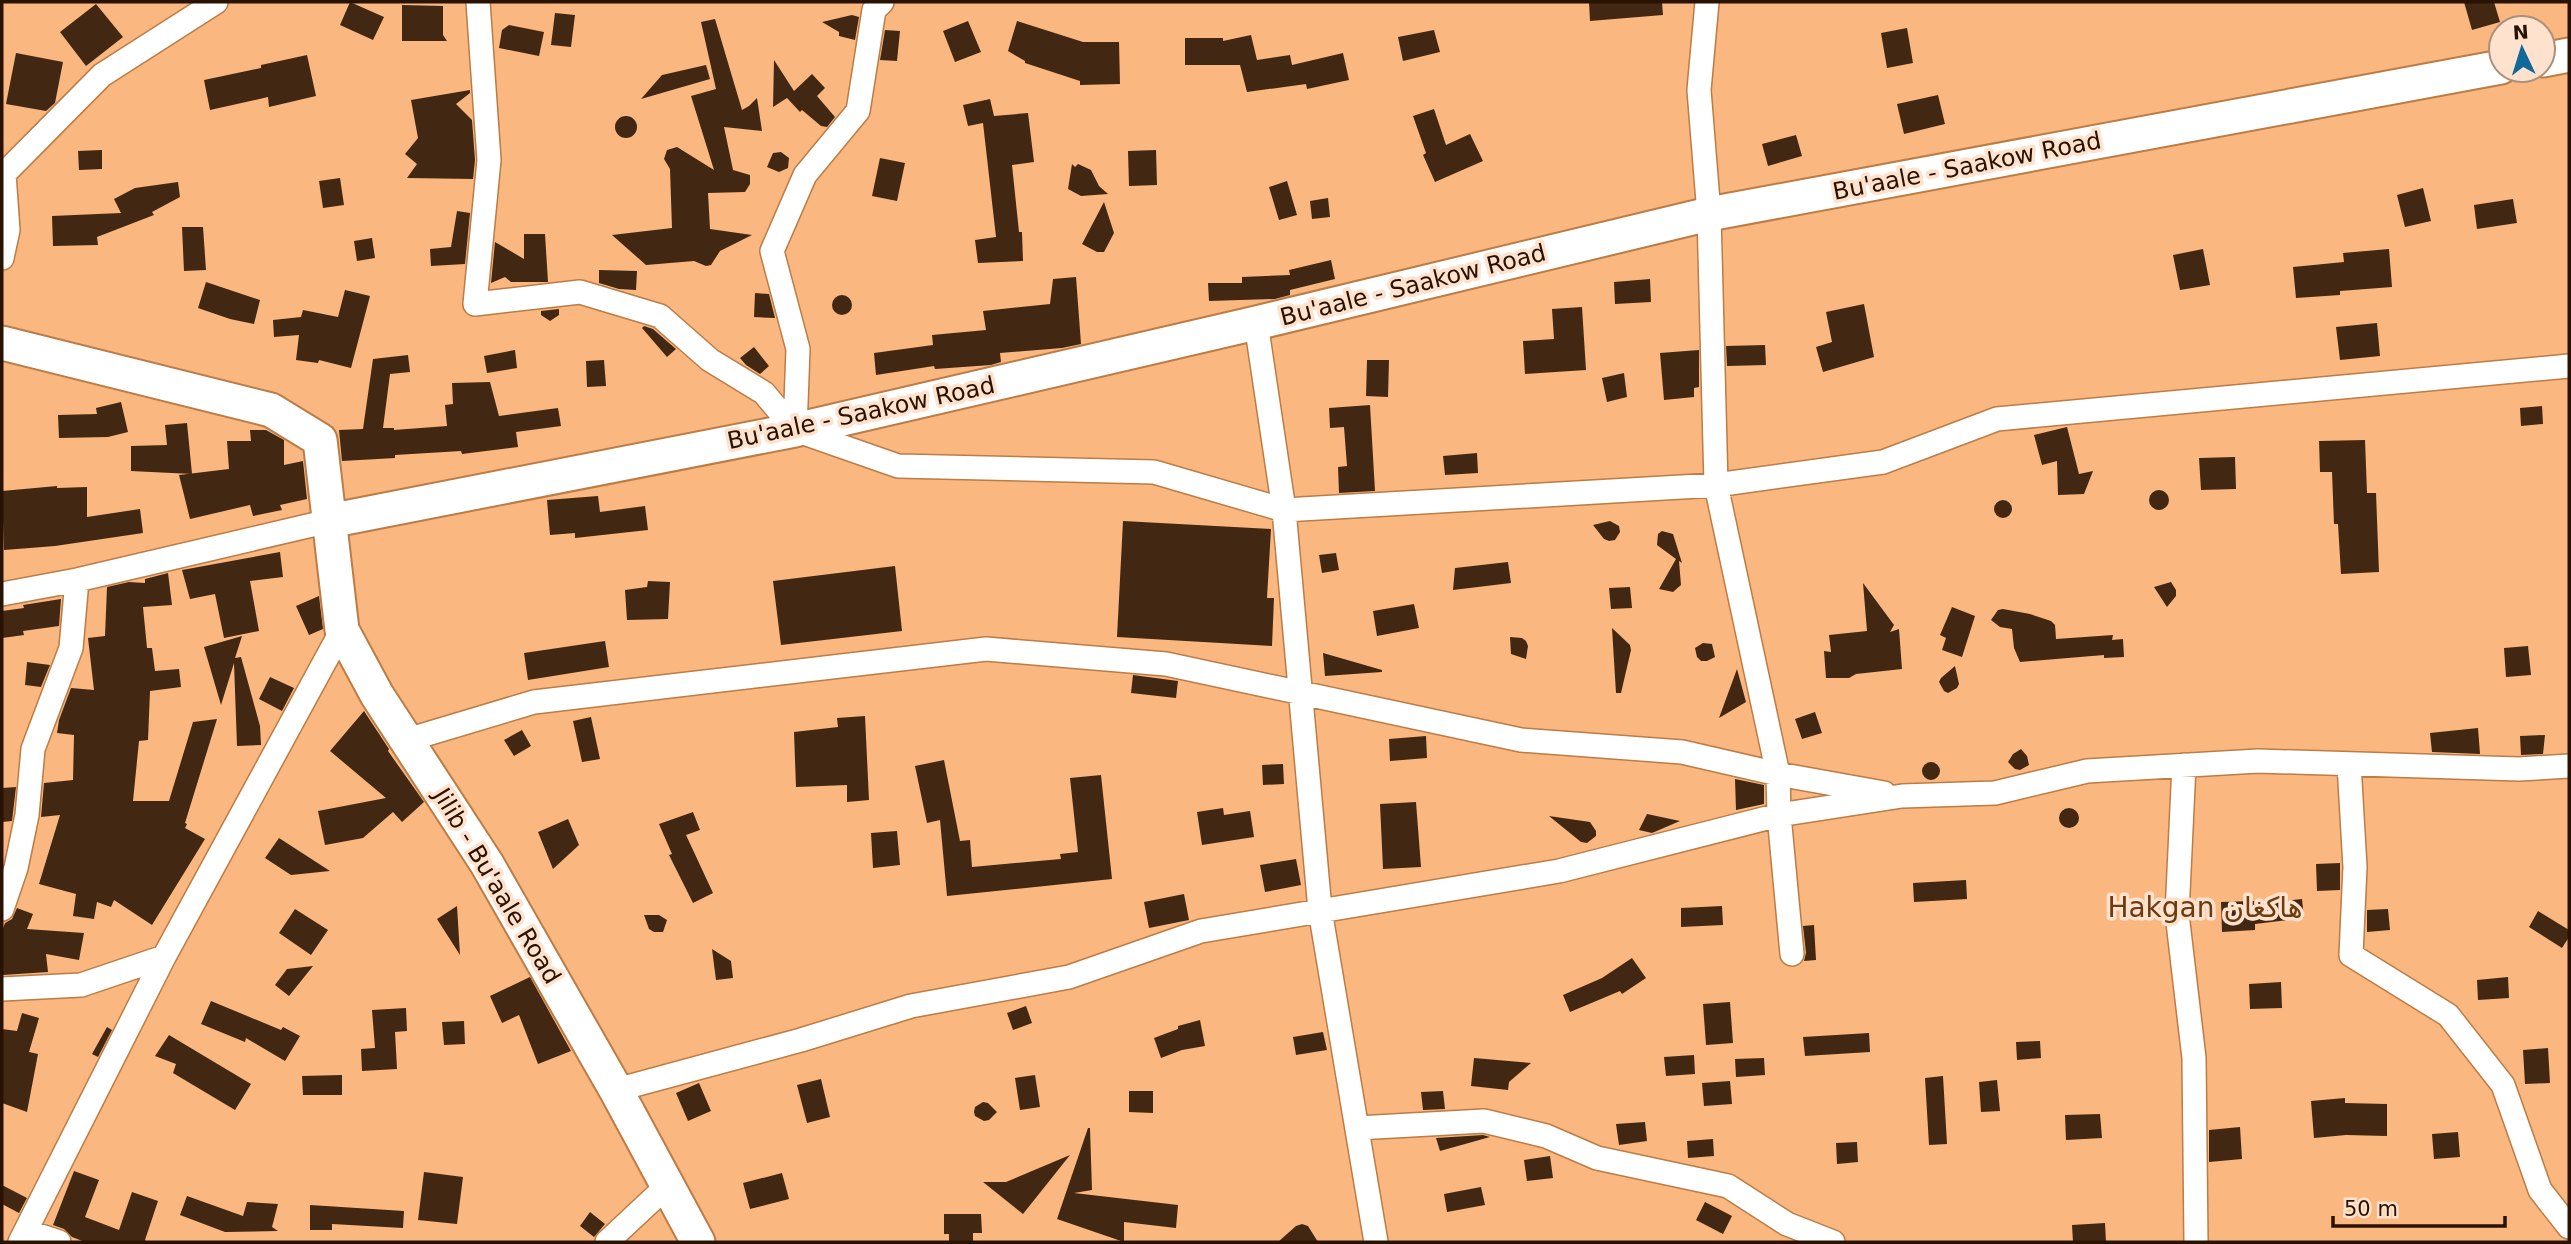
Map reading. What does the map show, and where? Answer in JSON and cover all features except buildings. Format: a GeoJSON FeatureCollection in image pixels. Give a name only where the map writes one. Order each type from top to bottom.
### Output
{"type":"FeatureCollection","features":[{"type":"Feature","properties":{"kind":"main road","name":"Bu'aale - Saakow Road"},"geometry":{"type":"LineString","coordinates":[[329,521],[795,430],[1709,214],[2487,70]]}},
{"type":"Feature","properties":{"kind":"main road","name":"Jilib - Bu'aale Road"},"geometry":{"type":"LineString","coordinates":[[2,343],[271,410],[320,440],[342,630],[377,695],[487,864],[616,1090],[698,1242]]}},
{"type":"Feature","properties":{"kind":"street"},"geometry":{"type":"LineString","coordinates":[[2,258],[8,230],[4,174],[102,75],[216,2]]}},
{"type":"Feature","properties":{"kind":"street"},"geometry":{"type":"LineString","coordinates":[[478,2],[489,160],[475,304],[580,292],[660,316],[710,360],[764,393],[795,430],[898,466],[1154,472],[1284,510],[1717,485],[1883,462],[1997,419],[2569,366]]}},
{"type":"Feature","properties":{"kind":"street"},"geometry":{"type":"LineString","coordinates":[[795,430],[797,349],[772,251],[805,175],[858,111],[874,10],[882,2]]}},
{"type":"Feature","properties":{"kind":"street"},"geometry":{"type":"LineString","coordinates":[[1707,2],[1699,90],[1709,214],[1717,485],[1778,775],[1779,815],[1793,954]]}},
{"type":"Feature","properties":{"kind":"street"},"geometry":{"type":"LineString","coordinates":[[1256,323],[1284,510],[1320,910],[1376,1242]]}},
{"type":"Feature","properties":{"kind":"street"},"geometry":{"type":"LineString","coordinates":[[2,594],[77,580],[329,521]]}},
{"type":"Feature","properties":{"kind":"street"},"geometry":{"type":"LineString","coordinates":[[2,908],[16,868],[27,815],[33,749],[71,648],[77,580]]}},
{"type":"Feature","properties":{"kind":"street"},"geometry":{"type":"LineString","coordinates":[[59,1242],[23,1237],[164,957],[342,630]]}},
{"type":"Feature","properties":{"kind":"street"},"geometry":{"type":"LineString","coordinates":[[407,740],[534,702],[986,649],[1166,664],[1521,740],[1682,752],[1778,775],[1902,796]]}},
{"type":"Feature","properties":{"kind":"street"},"geometry":{"type":"LineString","coordinates":[[616,1090],[801,1040],[911,1006],[1069,977],[1201,931],[1559,871],[1779,815],[1902,796],[1996,793],[2087,771],[2258,761],[2519,769],[2569,766]]}},
{"type":"Feature","properties":{"kind":"street"},"geometry":{"type":"LineString","coordinates":[[2349,764],[2355,867],[2351,955],[2448,1015],[2502,1085],[2540,1190],[2569,1227]]}},
{"type":"Feature","properties":{"kind":"street"},"geometry":{"type":"LineString","coordinates":[[2184,765],[2177,914],[2194,1058],[2196,1242]]}},
{"type":"Feature","properties":{"kind":"street"},"geometry":{"type":"LineString","coordinates":[[2,989],[82,985],[164,957]]}},
{"type":"Feature","properties":{"kind":"street"},"geometry":{"type":"LineString","coordinates":[[1357,1128],[1484,1121],[1546,1136],[1597,1158],[1728,1186],[1787,1224],[1833,1242]]}},
{"type":"Feature","properties":{"kind":"street"},"geometry":{"type":"LineString","coordinates":[[607,1242],[668,1185]]}},
{"type":"Feature","properties":{"kind":"street"},"geometry":{"type":"LineString","coordinates":[[2569,1234],[2569,1242]]}},
{"type":"Feature","properties":{"kind":"district","name":"Hakgan هاكغان"},"geometry":{"type":"Point","coordinates":[2205,907]}}]}
